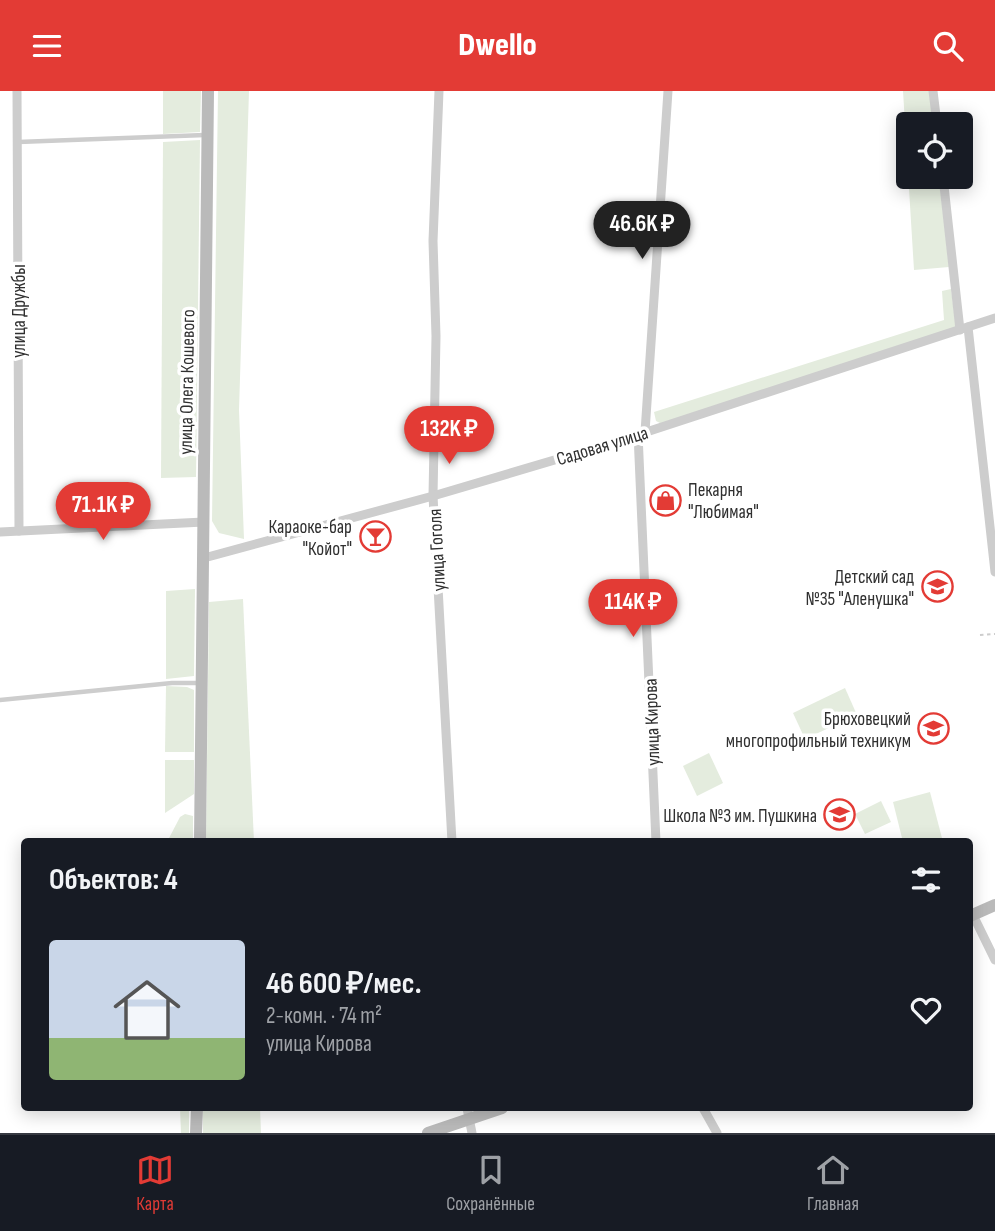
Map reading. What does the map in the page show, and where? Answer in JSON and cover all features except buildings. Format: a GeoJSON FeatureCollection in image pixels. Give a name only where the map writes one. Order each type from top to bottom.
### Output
{"type":"FeatureCollection","features":[{"type":"Feature","properties":{"kind":"street","name":"улица Дружбы"},"geometry":{"type":"LineString","coordinates":[[18,91],[19,531]]}},
{"type":"Feature","properties":{"kind":"street","name":"улица Олега Кошевого"},"geometry":{"type":"LineString","coordinates":[[200,838],[208,91]]}},
{"type":"Feature","properties":{"kind":"street","name":"улица Гоголя"},"geometry":{"type":"LineString","coordinates":[[439,91],[433,241],[436,336],[433,495],[452,838]]}},
{"type":"Feature","properties":{"kind":"street","name":"улица Кирова"},"geometry":{"type":"LineString","coordinates":[[656,838],[642,433],[668,91]]}},
{"type":"Feature","properties":{"kind":"street"},"geometry":{"type":"LineString","coordinates":[[933,91],[936,112]]}},
{"type":"Feature","properties":{"kind":"street"},"geometry":{"type":"LineString","coordinates":[[945,189],[995,572]]}},
{"type":"Feature","properties":{"kind":"street","name":"Садовая улица"},"geometry":{"type":"LineString","coordinates":[[204,558],[433,495],[642,433],[995,318]]}},
{"type":"Feature","properties":{"kind":"street"},"geometry":{"type":"LineString","coordinates":[[0,532],[204,521]]}},
{"type":"Feature","properties":{"kind":"street"},"geometry":{"type":"LineString","coordinates":[[973,915],[995,905]]}},
{"type":"Feature","properties":{"kind":"street"},"geometry":{"type":"LineString","coordinates":[[973,920],[995,960]]}},
{"type":"Feature","properties":{"kind":"street"},"geometry":{"type":"LineString","coordinates":[[197,1111],[197,1133]]}},
{"type":"Feature","properties":{"kind":"street"},"geometry":{"type":"LineString","coordinates":[[705,1111],[717,1133]]}},
{"type":"Feature","properties":{"kind":"street"},"geometry":{"type":"LineString","coordinates":[[428,1133],[468,1114],[472,1133]]}},
{"type":"Feature","properties":{"kind":"lane"},"geometry":{"type":"LineString","coordinates":[[17,142],[208,135]]}},
{"type":"Feature","properties":{"kind":"lane"},"geometry":{"type":"LineString","coordinates":[[0,701],[172,683],[202,683]]}},
{"type":"Feature","properties":{"kind":"path"},"geometry":{"type":"LineString","coordinates":[[980,635],[995,634]]}},
{"type":"Feature","properties":{"kind":"shaded area"},"geometry":{"type":"Polygon","coordinates":[[[163,91],[201,91],[200,132],[163,134],[163,91]]]}},
{"type":"Feature","properties":{"kind":"shaded area"},"geometry":{"type":"Polygon","coordinates":[[[218,91],[249,91],[239,410],[244,539],[219,533],[212,521],[218,91]]]}},
{"type":"Feature","properties":{"kind":"shaded area"},"geometry":{"type":"Polygon","coordinates":[[[903,91],[930,91],[932,112],[904,112],[903,91]]]}},
{"type":"Feature","properties":{"kind":"shaded area"},"geometry":{"type":"Polygon","coordinates":[[[200,140],[196,477],[161,478],[163,142],[200,140]]]}},
{"type":"Feature","properties":{"kind":"shaded area"},"geometry":{"type":"Polygon","coordinates":[[[909,189],[940,189],[949,267],[914,270],[909,189]]]}},
{"type":"Feature","properties":{"kind":"shaded area"},"geometry":{"type":"Polygon","coordinates":[[[951,289],[956,328],[662,424],[656,421],[654,412],[944,320],[942,291],[951,289]]]}},
{"type":"Feature","properties":{"kind":"shaded area"},"geometry":{"type":"Polygon","coordinates":[[[195,589],[194,676],[166,679],[166,591],[195,589]]]}},
{"type":"Feature","properties":{"kind":"shaded area"},"geometry":{"type":"Polygon","coordinates":[[[243,599],[254,838],[206,838],[209,602],[243,599]]]}},
{"type":"Feature","properties":{"kind":"shaded area"},"geometry":{"type":"Polygon","coordinates":[[[166,686],[194,690],[194,752],[165,752],[166,686]]]}},
{"type":"Feature","properties":{"kind":"shaded area"},"geometry":{"type":"Polygon","coordinates":[[[845,688],[857,715],[805,739],[793,713],[845,688]]]}},
{"type":"Feature","properties":{"kind":"shaded area"},"geometry":{"type":"Polygon","coordinates":[[[709,753],[723,783],[697,796],[683,766],[709,753]]]}},
{"type":"Feature","properties":{"kind":"shaded area"},"geometry":{"type":"Polygon","coordinates":[[[165,760],[194,760],[194,794],[165,813],[165,760]]]}},
{"type":"Feature","properties":{"kind":"shaded area"},"geometry":{"type":"Polygon","coordinates":[[[930,792],[942,838],[902,838],[893,802],[930,792]]]}},
{"type":"Feature","properties":{"kind":"shaded area"},"geometry":{"type":"Polygon","coordinates":[[[881,801],[891,822],[865,834],[855,814],[881,801]]]}},
{"type":"Feature","properties":{"kind":"shaded area"},"geometry":{"type":"Polygon","coordinates":[[[185,814],[193,816],[193,838],[169,838],[180,817],[185,814]]]}},
{"type":"Feature","properties":{"kind":"shaded area"},"geometry":{"type":"Polygon","coordinates":[[[180,1111],[189,1111],[189,1133],[181,1133],[180,1111]]]}},
{"type":"Feature","properties":{"kind":"shaded area"},"geometry":{"type":"Polygon","coordinates":[[[203,1111],[260,1111],[261,1133],[203,1133],[203,1111]]]}},
{"type":"Feature","properties":{"kind":"place","name":"Пекарня \"Любимая\""},"geometry":{"type":"Point","coordinates":[665,500]}},
{"type":"Feature","properties":{"kind":"place","name":"Караоке-бар \"Койот\""},"geometry":{"type":"Point","coordinates":[375,537]}},
{"type":"Feature","properties":{"kind":"place","name":"Детский сад №35 \"Аленушка\""},"geometry":{"type":"Point","coordinates":[937,587]}},
{"type":"Feature","properties":{"kind":"place","name":"Брюховецкий многопрофильный техникум"},"geometry":{"type":"Point","coordinates":[934,729]}},
{"type":"Feature","properties":{"kind":"place","name":"Школа №3 им. Пушкина"},"geometry":{"type":"Point","coordinates":[840,815]}}]}
